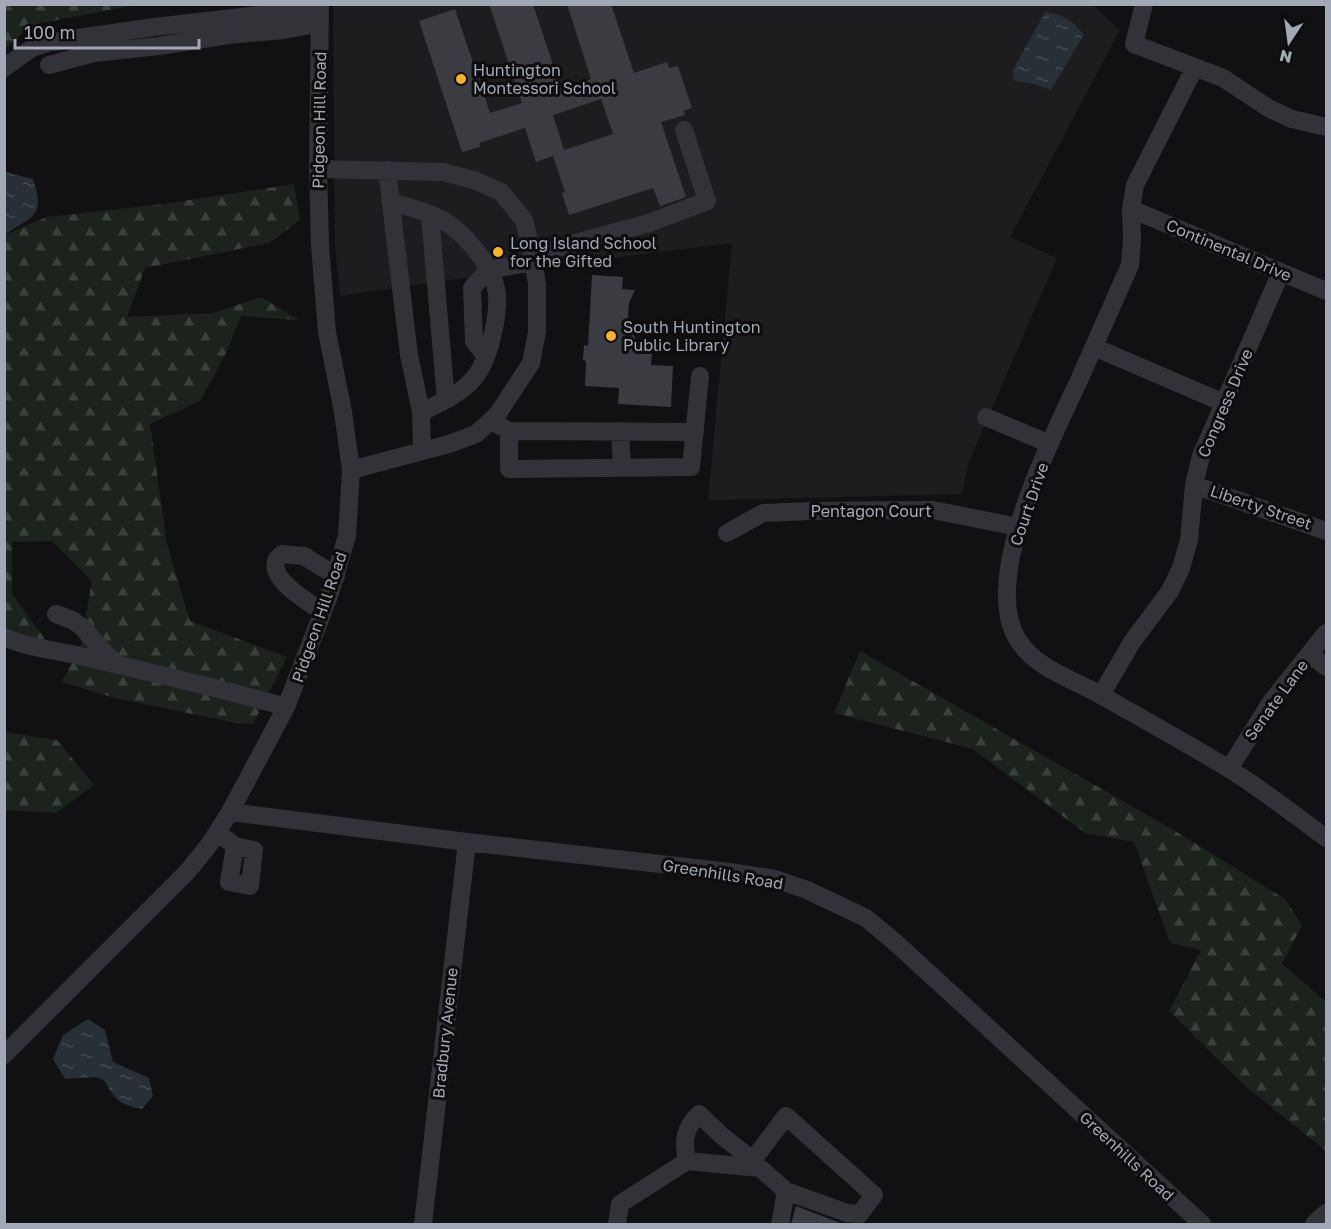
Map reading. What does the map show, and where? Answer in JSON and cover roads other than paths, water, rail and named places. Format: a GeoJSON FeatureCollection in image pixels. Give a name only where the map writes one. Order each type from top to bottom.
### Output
{"type":"FeatureCollection","features":[{"type":"Feature","properties":{"kind":"street"},"geometry":{"type":"LineString","coordinates":[[1144,4],[1134,44],[1223,78],[1270,109],[1292,119],[1326,125]]}},
{"type":"Feature","properties":{"kind":"street"},"geometry":{"type":"LineString","coordinates":[[49,65],[94,52],[284,30],[320,12]]}},
{"type":"Feature","properties":{"kind":"street"},"geometry":{"type":"LineString","coordinates":[[4,68],[32,48],[51,42],[154,27],[320,12]]}},
{"type":"Feature","properties":{"kind":"street","name":"Pidgeon Hill Road"},"geometry":{"type":"LineString","coordinates":[[4,1055],[187,872],[217,832],[286,707],[336,576],[346,536],[351,470],[343,412],[327,332],[320,245],[318,169],[320,12]]}},
{"type":"Feature","properties":{"kind":"street","name":"Court Drive"},"geometry":{"type":"LineString","coordinates":[[1195,67],[1135,185],[1131,209],[1130,266],[1050,444],[1018,526],[1006,595],[1009,621],[1018,640],[1031,656],[1047,667],[1229,769],[1326,838]]}},
{"type":"Feature","properties":{"kind":"street"},"geometry":{"type":"LineString","coordinates":[[421,412],[446,400],[476,376],[485,356],[474,341],[472,288],[488,270],[533,262],[550,250],[649,223],[707,201],[684,130]]}},
{"type":"Feature","properties":{"kind":"street"},"geometry":{"type":"LineString","coordinates":[[318,169],[443,172],[474,180],[501,192],[524,220],[537,284],[537,332],[531,363],[513,394],[491,421],[476,434],[449,444],[351,470]]}},
{"type":"Feature","properties":{"kind":"street"},"geometry":{"type":"LineString","coordinates":[[387,170],[409,355],[421,412],[422,451]]}},
{"type":"Feature","properties":{"kind":"street"},"geometry":{"type":"LineString","coordinates":[[391,202],[443,220],[466,238],[488,270]]}},
{"type":"Feature","properties":{"kind":"street","name":"Continental Drive"},"geometry":{"type":"LineString","coordinates":[[1131,209],[1326,291]]}},
{"type":"Feature","properties":{"kind":"street"},"geometry":{"type":"LineString","coordinates":[[430,214],[446,400]]}},
{"type":"Feature","properties":{"kind":"street","name":"Congress Drive"},"geometry":{"type":"LineString","coordinates":[[1101,696],[1132,642],[1170,591],[1181,568],[1189,540],[1194,484],[1201,456],[1281,272]]}},
{"type":"Feature","properties":{"kind":"street"},"geometry":{"type":"LineString","coordinates":[[1094,347],[1224,403]]}},
{"type":"Feature","properties":{"kind":"street"},"geometry":{"type":"LineString","coordinates":[[509,431],[509,468],[691,467],[700,376]]}},
{"type":"Feature","properties":{"kind":"street"},"geometry":{"type":"LineString","coordinates":[[986,417],[1050,444]]}},
{"type":"Feature","properties":{"kind":"street"},"geometry":{"type":"LineString","coordinates":[[491,421],[509,431],[695,432]]}},
{"type":"Feature","properties":{"kind":"street"},"geometry":{"type":"LineString","coordinates":[[620,431],[622,467]]}},
{"type":"Feature","properties":{"kind":"street","name":"Liberty Street"},"geometry":{"type":"LineString","coordinates":[[1194,484],[1325,526]]}},
{"type":"Feature","properties":{"kind":"street","name":"Pentagon Court"},"geometry":{"type":"LineString","coordinates":[[727,533],[763,513],[811,511],[933,510],[1018,526]]}},
{"type":"Feature","properties":{"kind":"street"},"geometry":{"type":"LineString","coordinates":[[323,612],[287,587],[276,572],[276,562],[282,554],[304,556],[336,576]]}},
{"type":"Feature","properties":{"kind":"street"},"geometry":{"type":"LineString","coordinates":[[56,614],[74,621],[83,628],[120,666]]}},
{"type":"Feature","properties":{"kind":"street","name":"Senate Lane"},"geometry":{"type":"LineString","coordinates":[[1229,769],[1271,702],[1326,633]]}},
{"type":"Feature","properties":{"kind":"street"},"geometry":{"type":"LineString","coordinates":[[4,638],[22,645],[82,656],[218,688],[286,707]]}},
{"type":"Feature","properties":{"kind":"street"},"geometry":{"type":"LineString","coordinates":[[1310,654],[1326,667]]}},
{"type":"Feature","properties":{"kind":"street","name":"Greenhills Road"},"geometry":{"type":"LineString","coordinates":[[230,812],[730,872],[775,879],[807,890],[866,918],[896,943],[1202,1224]]}},
{"type":"Feature","properties":{"kind":"street"},"geometry":{"type":"LineString","coordinates":[[217,832],[235,846]]}},
{"type":"Feature","properties":{"kind":"street","name":"Bradbury Avenue"},"geometry":{"type":"LineString","coordinates":[[423,1224],[467,842]]}},
{"type":"Feature","properties":{"kind":"street"},"geometry":{"type":"LineString","coordinates":[[617,1224],[620,1204],[687,1161],[760,1168],[786,1191],[847,1213],[860,1214],[874,1195],[786,1116],[753,1160],[722,1137],[699,1114],[692,1121],[683,1144],[687,1161]]}},
{"type":"Feature","properties":{"kind":"street"},"geometry":{"type":"LineString","coordinates":[[780,1224],[786,1191]]}},
{"type":"Feature","properties":{"kind":"street"},"geometry":{"type":"LineString","coordinates":[[1314,1224],[1326,1213]]}},
{"type":"Feature","properties":{"kind":"water"},"geometry":{"type":"Polygon","coordinates":[[[1045,12],[1067,19],[1084,34],[1051,90],[1035,84],[1014,81],[1013,70],[1045,12]]]}},
{"type":"Feature","properties":{"kind":"water"},"geometry":{"type":"Polygon","coordinates":[[[5,172],[33,179],[38,201],[34,214],[5,235],[5,172]]]}},
{"type":"Feature","properties":{"kind":"water"},"geometry":{"type":"Polygon","coordinates":[[[88,1019],[105,1030],[113,1062],[149,1078],[153,1096],[142,1109],[128,1106],[119,1100],[104,1080],[95,1077],[65,1079],[53,1059],[63,1035],[88,1019]]]}},
{"type":"Feature","properties":{"kind":"place","name":"Huntington Montessori School"},"geometry":{"type":"Point","coordinates":[461,79]}},
{"type":"Feature","properties":{"kind":"place","name":"Long Island School for the Gifted"},"geometry":{"type":"Point","coordinates":[498,252]}},
{"type":"Feature","properties":{"kind":"place","name":"South Huntington Public Library"},"geometry":{"type":"Point","coordinates":[611,336]}}]}
